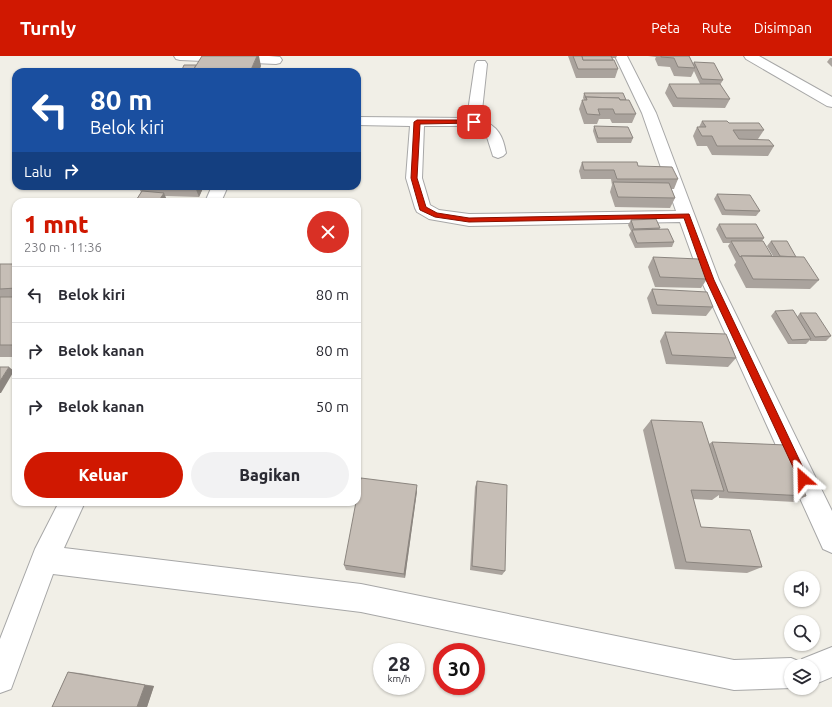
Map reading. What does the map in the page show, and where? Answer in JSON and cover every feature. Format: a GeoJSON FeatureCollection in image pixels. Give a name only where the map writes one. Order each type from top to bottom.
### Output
{"type":"FeatureCollection","features":[{"type":"Feature","properties":{"kind":"street"},"geometry":{"type":"LineString","coordinates":[[180,56],[277,58],[273,68]]}},
{"type":"Feature","properties":{"kind":"street"},"geometry":{"type":"LineString","coordinates":[[621,56],[648,113],[710,280],[832,540]]}},
{"type":"Feature","properties":{"kind":"street"},"geometry":{"type":"LineString","coordinates":[[750,56],[832,103]]}},
{"type":"Feature","properties":{"kind":"street"},"geometry":{"type":"LineString","coordinates":[[474,122],[481,64]]}},
{"type":"Feature","properties":{"kind":"street"},"geometry":{"type":"LineString","coordinates":[[361,121],[474,122],[487,127],[495,135],[498,153]]}},
{"type":"Feature","properties":{"kind":"street"},"geometry":{"type":"LineString","coordinates":[[417,122],[414,178],[423,208],[435,215],[469,220],[686,216]]}},
{"type":"Feature","properties":{"kind":"street"},"geometry":{"type":"LineString","coordinates":[[0,678],[45,559],[70,506]]}},
{"type":"Feature","properties":{"kind":"street"},"geometry":{"type":"LineString","coordinates":[[45,559],[361,598],[734,675],[784,673]]}},
{"type":"Feature","properties":{"kind":"street"},"geometry":{"type":"LineString","coordinates":[[820,667],[832,662]]}},
{"type":"Feature","properties":{"kind":"building"},"geometry":{"type":"Polygon","coordinates":[[[202,56],[257,56],[252,68],[194,68],[202,56]]]}},
{"type":"Feature","properties":{"kind":"building"},"geometry":{"type":"Polygon","coordinates":[[[573,56],[582,56],[583,60],[614,60],[618,69],[578,69],[573,56]]]}},
{"type":"Feature","properties":{"kind":"building"},"geometry":{"type":"Polygon","coordinates":[[[582,56],[611,56],[613,60],[583,60],[582,56]]]}},
{"type":"Feature","properties":{"kind":"building"},"geometry":{"type":"Polygon","coordinates":[[[661,56],[689,56],[695,68],[678,67],[674,58],[661,56]]]}},
{"type":"Feature","properties":{"kind":"building"},"geometry":{"type":"Polygon","coordinates":[[[694,62],[714,63],[723,80],[702,79],[694,62]]]}},
{"type":"Feature","properties":{"kind":"building"},"geometry":{"type":"Polygon","coordinates":[[[184,65],[196,65],[194,68],[183,68],[184,65]]]}},
{"type":"Feature","properties":{"kind":"building"},"geometry":{"type":"Polygon","coordinates":[[[669,84],[720,84],[730,99],[677,98],[669,84]]]}},
{"type":"Feature","properties":{"kind":"building"},"geometry":{"type":"Polygon","coordinates":[[[584,93],[623,93],[626,100],[620,100],[619,98],[586,98],[584,93]]]}},
{"type":"Feature","properties":{"kind":"building"},"geometry":{"type":"Polygon","coordinates":[[[586,97],[619,98],[620,100],[629,100],[636,114],[615,114],[613,109],[598,109],[600,115],[587,114],[582,100],[587,100],[586,97]]]}},
{"type":"Feature","properties":{"kind":"building"},"geometry":{"type":"Polygon","coordinates":[[[702,121],[759,123],[764,130],[733,130],[739,139],[769,140],[774,146],[717,146],[712,136],[702,136],[697,127],[706,127],[702,121]]]}},
{"type":"Feature","properties":{"kind":"building"},"geometry":{"type":"Polygon","coordinates":[[[594,126],[628,127],[633,138],[598,138],[594,126]]]}},
{"type":"Feature","properties":{"kind":"building"},"geometry":{"type":"Polygon","coordinates":[[[582,162],[637,162],[638,166],[672,167],[678,179],[617,179],[614,170],[584,170],[582,162]]]}},
{"type":"Feature","properties":{"kind":"building"},"geometry":{"type":"Polygon","coordinates":[[[613,182],[669,183],[675,198],[618,197],[613,182]]]}},
{"type":"Feature","properties":{"kind":"building"},"geometry":{"type":"Polygon","coordinates":[[[142,191],[164,193],[161,198],[138,198],[142,191]]]}},
{"type":"Feature","properties":{"kind":"building"},"geometry":{"type":"Polygon","coordinates":[[[717,194],[750,195],[760,211],[725,210],[717,194]]]}},
{"type":"Feature","properties":{"kind":"building"},"geometry":{"type":"Polygon","coordinates":[[[656,219],[660,228],[634,229],[631,220],[656,219]]]}},
{"type":"Feature","properties":{"kind":"building"},"geometry":{"type":"Polygon","coordinates":[[[719,224],[756,224],[764,238],[726,238],[719,224]]]}},
{"type":"Feature","properties":{"kind":"building"},"geometry":{"type":"Polygon","coordinates":[[[668,229],[674,242],[637,243],[632,230],[668,229]]]}},
{"type":"Feature","properties":{"kind":"building"},"geometry":{"type":"Polygon","coordinates":[[[731,241],[763,241],[772,256],[740,257],[731,241]]]}},
{"type":"Feature","properties":{"kind":"building"},"geometry":{"type":"Polygon","coordinates":[[[771,241],[787,241],[796,257],[780,256],[771,241]]]}},
{"type":"Feature","properties":{"kind":"building"},"geometry":{"type":"Polygon","coordinates":[[[741,256],[804,257],[819,280],[753,279],[741,256]]]}},
{"type":"Feature","properties":{"kind":"building"},"geometry":{"type":"Polygon","coordinates":[[[653,257],[699,259],[707,279],[660,277],[653,257]]]}},
{"type":"Feature","properties":{"kind":"building"},"geometry":{"type":"Polygon","coordinates":[[[0,264],[12,264],[12,288],[0,289],[0,264]]]}},
{"type":"Feature","properties":{"kind":"building"},"geometry":{"type":"Polygon","coordinates":[[[652,289],[707,292],[713,307],[657,305],[652,289]]]}},
{"type":"Feature","properties":{"kind":"building"},"geometry":{"type":"Polygon","coordinates":[[[0,297],[12,297],[12,345],[0,345],[0,297]]]}},
{"type":"Feature","properties":{"kind":"building"},"geometry":{"type":"Polygon","coordinates":[[[793,310],[811,339],[792,340],[775,311],[793,310]]]}},
{"type":"Feature","properties":{"kind":"building"},"geometry":{"type":"Polygon","coordinates":[[[800,313],[816,313],[831,336],[815,337],[800,313]]]}},
{"type":"Feature","properties":{"kind":"building"},"geometry":{"type":"Polygon","coordinates":[[[665,332],[726,334],[736,358],[672,355],[665,332]]]}},
{"type":"Feature","properties":{"kind":"building"},"geometry":{"type":"Polygon","coordinates":[[[0,367],[9,367],[0,381],[0,367]]]}},
{"type":"Feature","properties":{"kind":"building"},"geometry":{"type":"Polygon","coordinates":[[[651,420],[702,422],[724,491],[691,490],[701,527],[750,530],[762,567],[686,562],[651,420]]]}},
{"type":"Feature","properties":{"kind":"building"},"geometry":{"type":"Polygon","coordinates":[[[712,442],[786,445],[806,496],[728,492],[712,442]]]}},
{"type":"Feature","properties":{"kind":"building"},"geometry":{"type":"Polygon","coordinates":[[[361,478],[417,485],[404,574],[344,565],[355,506],[361,506],[361,478]]]}},
{"type":"Feature","properties":{"kind":"building"},"geometry":{"type":"Polygon","coordinates":[[[477,481],[507,485],[505,571],[472,566],[477,481]]]}},
{"type":"Feature","properties":{"kind":"building"},"geometry":{"type":"Polygon","coordinates":[[[68,672],[145,685],[137,707],[52,707],[68,672]]]}},
{"type":"Feature","properties":{"kind":"route"},"geometry":{"type":"LineString","coordinates":[[474,122],[417,122],[414,178],[423,208],[435,215],[469,220],[686,216],[710,280],[803,479]]}}]}
